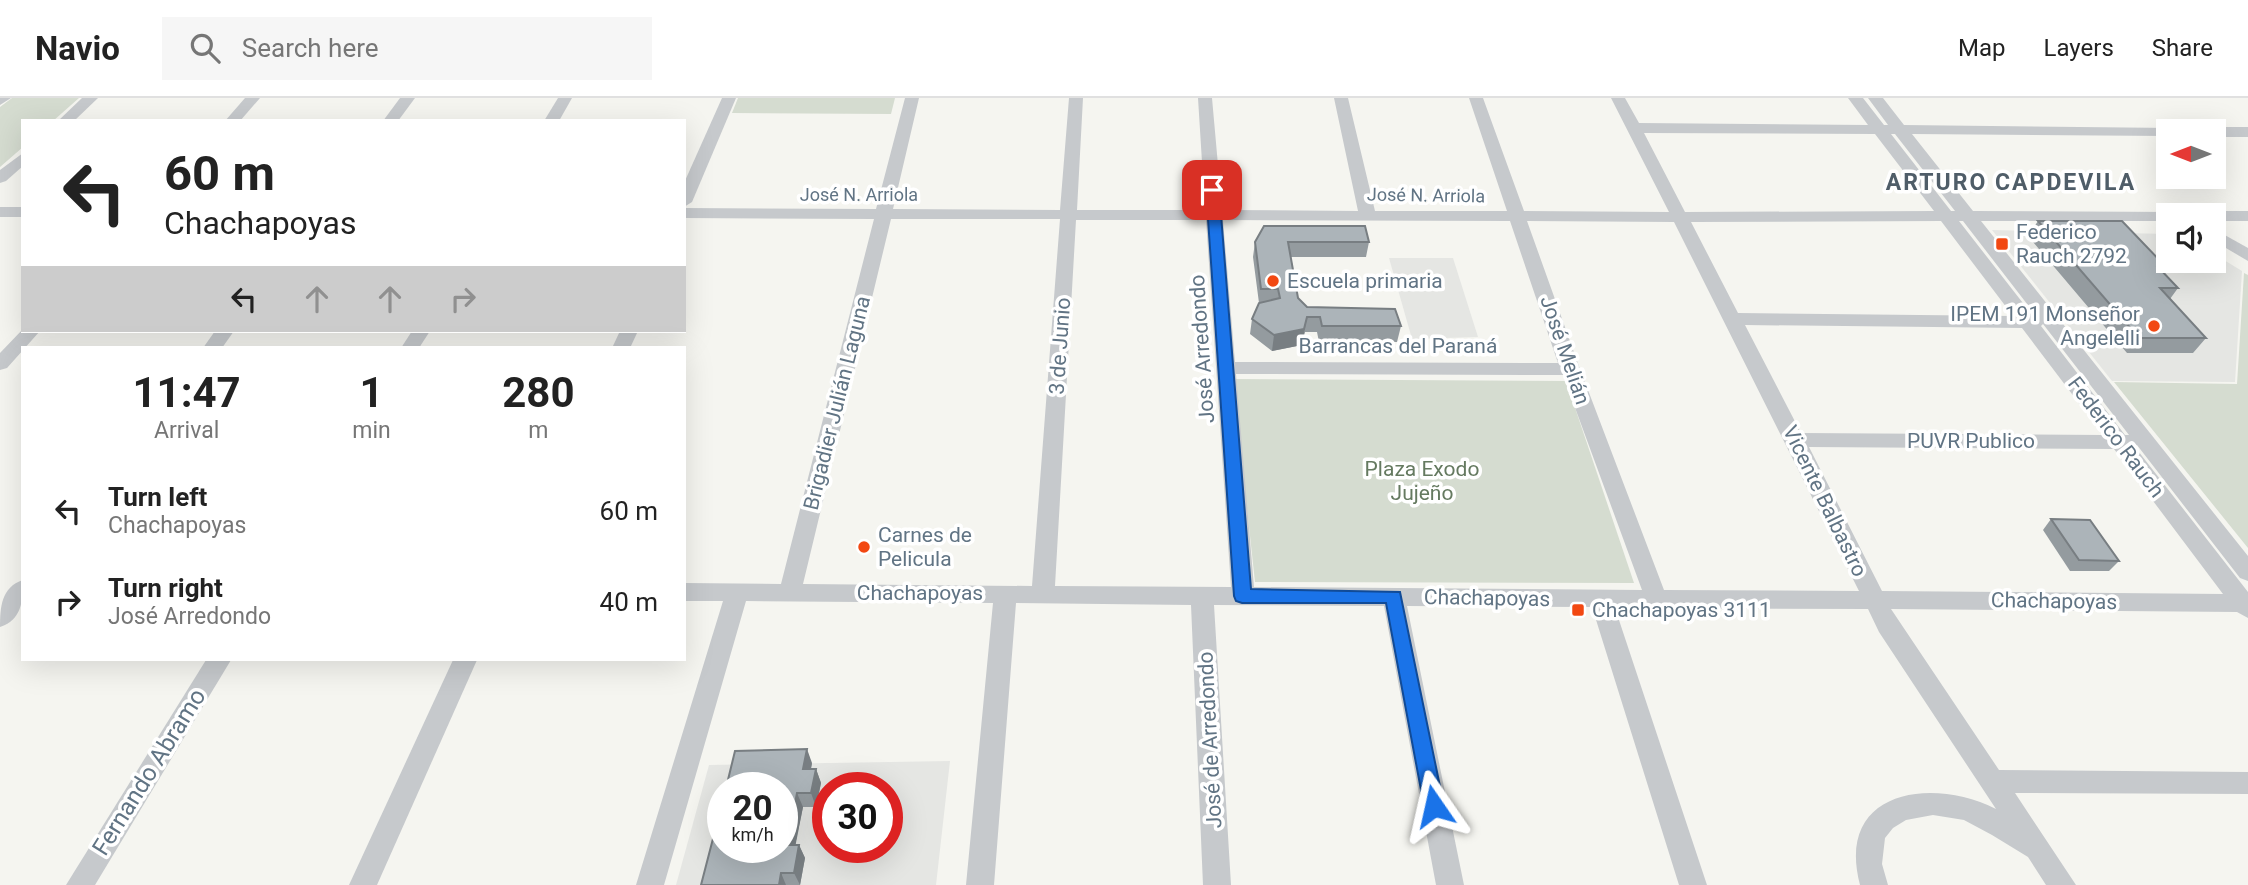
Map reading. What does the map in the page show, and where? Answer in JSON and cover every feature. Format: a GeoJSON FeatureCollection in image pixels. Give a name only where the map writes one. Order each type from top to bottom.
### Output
{"type":"FeatureCollection","features":[{"type":"Feature","properties":{"kind":"street"},"geometry":{"type":"LineString","coordinates":[[67,119],[91,98]]}},
{"type":"Feature","properties":{"kind":"street"},"geometry":{"type":"LineString","coordinates":[[234,119],[253,98]]}},
{"type":"Feature","properties":{"kind":"street"},"geometry":{"type":"LineString","coordinates":[[392,119],[408,98]]}},
{"type":"Feature","properties":{"kind":"street"},"geometry":{"type":"LineString","coordinates":[[552,119],[565,98]]}},
{"type":"Feature","properties":{"kind":"street"},"geometry":{"type":"LineString","coordinates":[[686,197],[729,98]]}},
{"type":"Feature","properties":{"kind":"street","name":"Brigadier Julián Laguna"},"geometry":{"type":"LineString","coordinates":[[790,593],[912,98]]}},
{"type":"Feature","properties":{"kind":"street","name":"3 de Junio"},"geometry":{"type":"LineString","coordinates":[[1043,594],[1076,98]]}},
{"type":"Feature","properties":{"kind":"street","name":"José Arredondo"},"geometry":{"type":"LineString","coordinates":[[1205,98],[1242,596]]}},
{"type":"Feature","properties":{"kind":"street"},"geometry":{"type":"LineString","coordinates":[[1340,98],[1367,214]]}},
{"type":"Feature","properties":{"kind":"street","name":"José Melián"},"geometry":{"type":"LineString","coordinates":[[1476,98],[1519,215],[1570,369],[1657,600]]}},
{"type":"Feature","properties":{"kind":"street","name":"Vicente Balbastro"},"geometry":{"type":"LineString","coordinates":[[1618,98],[1795,440],[1886,625],[2062,885]]}},
{"type":"Feature","properties":{"kind":"street","name":"Federico Rauch"},"geometry":{"type":"LineString","coordinates":[[1855,98],[2246,605]]}},
{"type":"Feature","properties":{"kind":"street","name":"Federico Rauch"},"geometry":{"type":"LineString","coordinates":[[1875,98],[2248,572]]}},
{"type":"Feature","properties":{"kind":"street"},"geometry":{"type":"LineString","coordinates":[[1634,128],[2156,131]]}},
{"type":"Feature","properties":{"kind":"street"},"geometry":{"type":"LineString","coordinates":[[2226,132],[2248,132]]}},
{"type":"Feature","properties":{"kind":"street"},"geometry":{"type":"LineString","coordinates":[[0,178],[21,160]]}},
{"type":"Feature","properties":{"kind":"street"},"geometry":{"type":"LineString","coordinates":[[0,212],[21,212]]}},
{"type":"Feature","properties":{"kind":"street","name":"José N. Arriola"},"geometry":{"type":"LineString","coordinates":[[686,213],[2156,216]]}},
{"type":"Feature","properties":{"kind":"street"},"geometry":{"type":"LineString","coordinates":[[2226,216],[2248,216]]}},
{"type":"Feature","properties":{"kind":"street"},"geometry":{"type":"LineString","coordinates":[[2226,242],[2248,256]]}},
{"type":"Feature","properties":{"kind":"street"},"geometry":{"type":"LineString","coordinates":[[1733,319],[2051,322]]}},
{"type":"Feature","properties":{"kind":"street"},"geometry":{"type":"LineString","coordinates":[[0,364],[29,333]]}},
{"type":"Feature","properties":{"kind":"street","name":"Barrancas del Paraná"},"geometry":{"type":"LineString","coordinates":[[1226,368],[1570,369]]}},
{"type":"Feature","properties":{"kind":"street","name":"PUVR Publico"},"geometry":{"type":"LineString","coordinates":[[1795,440],[2147,442]]}},
{"type":"Feature","properties":{"kind":"street"},"geometry":{"type":"LineString","coordinates":[[0,587],[21,589]]}},
{"type":"Feature","properties":{"kind":"street"},"geometry":{"type":"LineString","coordinates":[[0,618],[21,592]]}},
{"type":"Feature","properties":{"kind":"street","name":"Chachapoyas"},"geometry":{"type":"LineString","coordinates":[[686,592],[2246,605]]}},
{"type":"Feature","properties":{"kind":"street"},"geometry":{"type":"LineString","coordinates":[[650,885],[737,592]]}},
{"type":"Feature","properties":{"kind":"street"},"geometry":{"type":"LineString","coordinates":[[980,885],[1005,594]]}},
{"type":"Feature","properties":{"kind":"street","name":"José de Arredondo"},"geometry":{"type":"LineString","coordinates":[[1202,596],[1217,885]]}},
{"type":"Feature","properties":{"kind":"street"},"geometry":{"type":"LineString","coordinates":[[1394,597],[1450,885]]}},
{"type":"Feature","properties":{"kind":"street"},"geometry":{"type":"LineString","coordinates":[[1601,600],[1693,885]]}},
{"type":"Feature","properties":{"kind":"street","name":"Fernando Abramo"},"geometry":{"type":"LineString","coordinates":[[80,885],[218,661]]}},
{"type":"Feature","properties":{"kind":"street"},"geometry":{"type":"LineString","coordinates":[[363,885],[465,661]]}},
{"type":"Feature","properties":{"kind":"street"},"geometry":{"type":"LineString","coordinates":[[1992,781],[2248,783]]}},
{"type":"Feature","properties":{"kind":"street"},"geometry":{"type":"LineString","coordinates":[[1874,885],[1867,869],[1867,845],[1874,830],[1882,819],[1913,804],[1935,802],[1979,813],[2001,824],[2042,856]]}},
{"type":"Feature","properties":{"kind":"shaded area","name":"IPEM 191 Monseñor Angelelli"},"geometry":{"type":"Polygon","coordinates":[[[1992,230],[2156,234],[2156,273],[2226,273],[2226,261],[2242,271],[2235,382],[2112,381],[1992,230]]]}},
{"type":"Feature","properties":{"kind":"shaded area"},"geometry":{"type":"Polygon","coordinates":[[[1389,258],[1453,258],[1478,337],[1412,339],[1389,258]]]}},
{"type":"Feature","properties":{"kind":"shaded area"},"geometry":{"type":"Polygon","coordinates":[[[950,761],[936,885],[676,885],[707,772],[707,863],[798,863],[798,772],[707,772],[709,765],[950,761]]]}},
{"type":"Feature","properties":{"kind":"green space"},"geometry":{"type":"Polygon","coordinates":[[[12,98],[79,98],[55,119],[21,119],[21,149],[0,167],[0,107],[12,98]]]}},
{"type":"Feature","properties":{"kind":"green space"},"geometry":{"type":"Polygon","coordinates":[[[738,98],[895,98],[891,114],[732,113],[738,98]]]}},
{"type":"Feature","properties":{"kind":"green space"},"geometry":{"type":"Polygon","coordinates":[[[2244,273],[2248,275],[2248,548],[2114,382],[2237,384],[2244,273]]]}},
{"type":"Feature","properties":{"kind":"green space","name":"Plaza Exodo Jujeño"},"geometry":{"type":"Polygon","coordinates":[[[1233,379],[1566,381],[1634,583],[1255,582],[1233,379]]]}},
{"type":"Feature","properties":{"kind":"building"},"geometry":{"type":"Polygon","coordinates":[[[2038,221],[2122,221],[2156,257],[2156,273],[2164,273],[2178,288],[2160,288],[2206,338],[2139,338],[2038,221]]]}},
{"type":"Feature","properties":{"kind":"building"},"geometry":{"type":"Polygon","coordinates":[[[1264,226],[1365,226],[1369,242],[1288,242],[1298,298],[1307,307],[1395,309],[1401,326],[1322,326],[1320,317],[1307,317],[1304,329],[1274,335],[1252,319],[1259,303],[1280,298],[1278,289],[1261,289],[1255,242],[1264,226]]]}},
{"type":"Feature","properties":{"kind":"building"},"geometry":{"type":"Polygon","coordinates":[[[2051,519],[2090,520],[2119,561],[2079,560],[2051,519]]]}},
{"type":"Feature","properties":{"kind":"building"},"geometry":{"type":"Polygon","coordinates":[[[807,749],[803,769],[816,769],[812,772],[811,793],[798,793],[798,772],[730,772],[735,751],[807,749]]]}},
{"type":"Feature","properties":{"kind":"building"},"geometry":{"type":"Polygon","coordinates":[[[707,862],[796,863],[794,873],[781,873],[779,885],[701,885],[707,862]]]}},
{"type":"Feature","properties":{"kind":"place","name":"Federico Rauch 2792"},"geometry":{"type":"Point","coordinates":[2002,244]}},
{"type":"Feature","properties":{"kind":"place","name":"Escuela primaria"},"geometry":{"type":"Point","coordinates":[1273,281]}},
{"type":"Feature","properties":{"kind":"place","name":"IPEM 191 Monseñor Angelelli"},"geometry":{"type":"Point","coordinates":[2154,326]}},
{"type":"Feature","properties":{"kind":"place","name":"Carnes de Pelicula"},"geometry":{"type":"Point","coordinates":[864,547]}},
{"type":"Feature","properties":{"kind":"place","name":"Chachapoyas 3111"},"geometry":{"type":"Point","coordinates":[1578,610]}},
{"type":"Feature","properties":{"kind":"district","name":"ARTURO CAPDEVILA"},"geometry":{"type":"Point","coordinates":[2011,182]}},
{"type":"Feature","properties":{"kind":"route"},"geometry":{"type":"LineString","coordinates":[[1212,190],[1242,596],[1394,597],[1434,806]]}}]}
